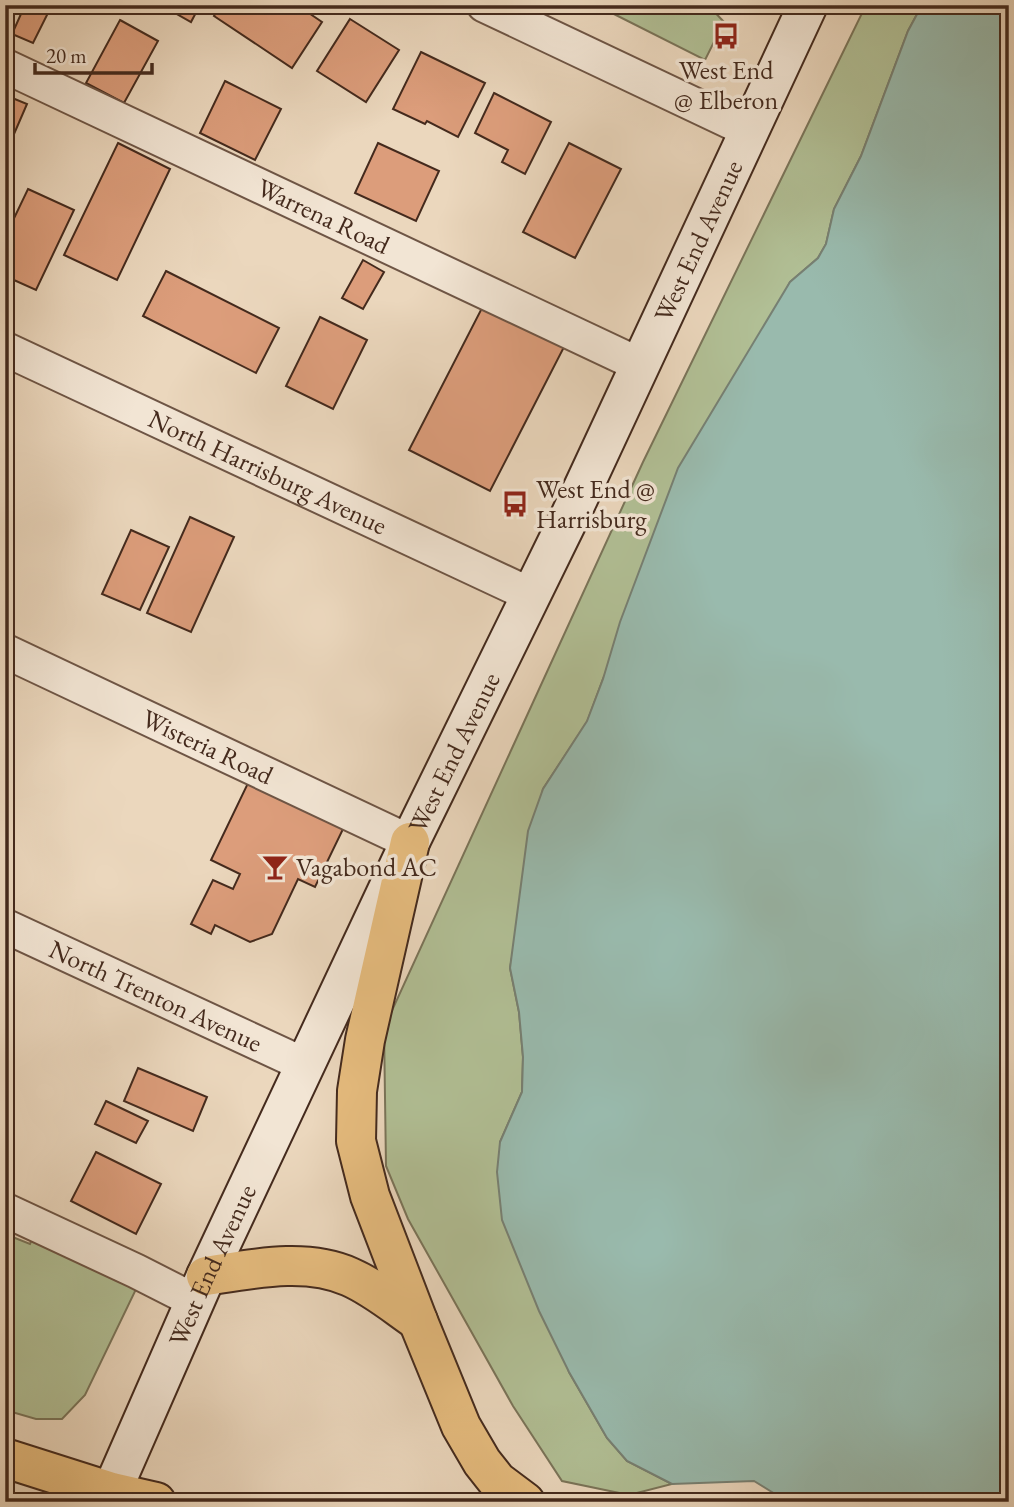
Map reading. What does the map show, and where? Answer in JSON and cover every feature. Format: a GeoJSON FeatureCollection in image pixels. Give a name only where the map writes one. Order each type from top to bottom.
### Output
{"type":"FeatureCollection","features":[{"type":"Feature","properties":{"kind":"highway"},"geometry":{"type":"LineString","coordinates":[[410,842],[365,1040],[357,1091],[356,1141],[370,1196],[461,1426],[472,1447],[497,1481],[525,1502]]}},
{"type":"Feature","properties":{"kind":"highway"},"geometry":{"type":"LineString","coordinates":[[200,1289],[250,1269],[304,1266],[348,1276],[370,1287],[418,1321]]}},
{"type":"Feature","properties":{"kind":"highway"},"geometry":{"type":"LineString","coordinates":[[5,1458],[109,1497],[156,1502]]}},
{"type":"Feature","properties":{"kind":"main road","name":"West End Avenue"},"geometry":{"type":"LineString","coordinates":[[109,1497],[200,1289],[410,842],[575,506],[808,5]]}},
{"type":"Feature","properties":{"kind":"street"},"geometry":{"type":"LineString","coordinates":[[484,5],[750,131]]}},
{"type":"Feature","properties":{"kind":"street","name":"Warrena Road"},"geometry":{"type":"LineString","coordinates":[[5,66],[640,365]]}},
{"type":"Feature","properties":{"kind":"street","name":"North Harrisburg Avenue"},"geometry":{"type":"LineString","coordinates":[[5,349],[531,595]]}},
{"type":"Feature","properties":{"kind":"street","name":"Wisteria Road"},"geometry":{"type":"LineString","coordinates":[[5,651],[410,842]]}},
{"type":"Feature","properties":{"kind":"street","name":"North Trenton Avenue"},"geometry":{"type":"LineString","coordinates":[[5,926],[305,1065]]}},
{"type":"Feature","properties":{"kind":"street"},"geometry":{"type":"LineString","coordinates":[[5,1210],[200,1289]]}},
{"type":"Feature","properties":{"kind":"shaded area"},"geometry":{"type":"Polygon","coordinates":[[[596,5],[708,5],[724,22],[705,60],[596,5]]]}},
{"type":"Feature","properties":{"kind":"shaded area"},"geometry":{"type":"Polygon","coordinates":[[[866,5],[922,5],[908,31],[861,156],[834,209],[826,244],[818,258],[790,282],[603,679],[587,722],[543,789],[510,968],[519,1012],[523,1057],[522,1092],[500,1142],[569,1372],[607,1438],[627,1461],[672,1484],[629,1495],[562,1481],[513,1406],[408,1219],[386,1166],[384,1028],[643,462],[866,5]]]}},
{"type":"Feature","properties":{"kind":"shaded area"},"geometry":{"type":"Polygon","coordinates":[[[922,5],[1009,5],[1009,1502],[788,1502],[754,1481],[672,1484],[627,1461],[607,1438],[569,1372],[539,1311],[502,1220],[497,1172],[500,1142],[522,1092],[523,1057],[519,1012],[510,968],[528,831],[543,789],[587,721],[620,622],[678,468],[790,282],[818,258],[826,244],[834,209],[861,156],[908,31],[922,5]]]}},
{"type":"Feature","properties":{"kind":"shaded area"},"geometry":{"type":"Polygon","coordinates":[[[36,1230],[139,1283],[85,1395],[62,1419],[36,1419],[5,1410],[5,1234],[30,1244],[36,1230]]]}},
{"type":"Feature","properties":{"kind":"building"},"geometry":{"type":"Polygon","coordinates":[[[25,5],[42,5],[50,9],[33,43],[12,34],[25,5]]]}},
{"type":"Feature","properties":{"kind":"building"},"geometry":{"type":"Polygon","coordinates":[[[161,5],[200,5],[191,22],[161,5]]]}},
{"type":"Feature","properties":{"kind":"building"},"geometry":{"type":"Polygon","coordinates":[[[221,5],[297,5],[322,22],[292,68],[214,16],[221,5]]]}},
{"type":"Feature","properties":{"kind":"building"},"geometry":{"type":"Polygon","coordinates":[[[350,19],[399,50],[366,102],[317,71],[350,19]]]}},
{"type":"Feature","properties":{"kind":"building"},"geometry":{"type":"Polygon","coordinates":[[[120,20],[158,41],[124,103],[86,83],[120,20]]]}},
{"type":"Feature","properties":{"kind":"building"},"geometry":{"type":"Polygon","coordinates":[[[421,52],[485,83],[458,137],[427,121],[425,124],[393,109],[421,52]]]}},
{"type":"Feature","properties":{"kind":"building"},"geometry":{"type":"Polygon","coordinates":[[[225,81],[281,109],[255,160],[200,133],[225,81]]]}},
{"type":"Feature","properties":{"kind":"building"},"geometry":{"type":"Polygon","coordinates":[[[494,93],[551,122],[525,174],[502,162],[508,150],[475,133],[494,93]]]}},
{"type":"Feature","properties":{"kind":"building"},"geometry":{"type":"Polygon","coordinates":[[[5,95],[27,104],[8,148],[5,147],[5,95]]]}},
{"type":"Feature","properties":{"kind":"building"},"geometry":{"type":"Polygon","coordinates":[[[118,143],[170,169],[117,280],[64,255],[118,143]]]}},
{"type":"Feature","properties":{"kind":"building"},"geometry":{"type":"Polygon","coordinates":[[[378,143],[439,171],[416,221],[355,193],[378,143]]]}},
{"type":"Feature","properties":{"kind":"building"},"geometry":{"type":"Polygon","coordinates":[[[569,143],[621,169],[575,258],[523,232],[569,143]]]}},
{"type":"Feature","properties":{"kind":"building"},"geometry":{"type":"Polygon","coordinates":[[[5,165],[12,169],[5,183],[5,165]]]}},
{"type":"Feature","properties":{"kind":"building"},"geometry":{"type":"Polygon","coordinates":[[[28,189],[74,210],[36,290],[5,276],[5,237],[28,189]]]}},
{"type":"Feature","properties":{"kind":"building"},"geometry":{"type":"Polygon","coordinates":[[[363,260],[384,272],[363,309],[342,298],[363,260]]]}},
{"type":"Feature","properties":{"kind":"building"},"geometry":{"type":"Polygon","coordinates":[[[166,271],[279,328],[256,373],[143,316],[166,271]]]}},
{"type":"Feature","properties":{"kind":"building"},"geometry":{"type":"Polygon","coordinates":[[[483,306],[564,347],[490,491],[409,450],[483,306]]]}},
{"type":"Feature","properties":{"kind":"building"},"geometry":{"type":"Polygon","coordinates":[[[320,317],[367,340],[333,409],[286,386],[320,317]]]}},
{"type":"Feature","properties":{"kind":"building"},"geometry":{"type":"Polygon","coordinates":[[[190,517],[234,537],[191,632],[147,613],[190,517]]]}},
{"type":"Feature","properties":{"kind":"building"},"geometry":{"type":"Polygon","coordinates":[[[131,530],[169,547],[140,610],[102,594],[131,530]]]}},
{"type":"Feature","properties":{"kind":"building","name":"Vagabond AC"},"geometry":{"type":"Polygon","coordinates":[[[249,781],[344,827],[315,887],[298,879],[272,934],[250,942],[215,925],[211,934],[191,924],[213,880],[233,889],[240,874],[211,860],[249,781]]]}},
{"type":"Feature","properties":{"kind":"building"},"geometry":{"type":"Polygon","coordinates":[[[138,1068],[207,1097],[193,1131],[124,1101],[138,1068]]]}},
{"type":"Feature","properties":{"kind":"building"},"geometry":{"type":"Polygon","coordinates":[[[106,1101],[148,1121],[136,1143],[95,1124],[106,1101]]]}},
{"type":"Feature","properties":{"kind":"building"},"geometry":{"type":"Polygon","coordinates":[[[96,1152],[161,1184],[136,1234],[71,1201],[96,1152]]]}},
{"type":"Feature","properties":{"kind":"place","name":"West End @ Elberon"},"geometry":{"type":"Point","coordinates":[726,36]}},
{"type":"Feature","properties":{"kind":"place","name":"West End @ Harrisburg"},"geometry":{"type":"Point","coordinates":[515,504]}},
{"type":"Feature","properties":{"kind":"place","name":"Vagabond AC"},"geometry":{"type":"Point","coordinates":[275,867]}}]}
